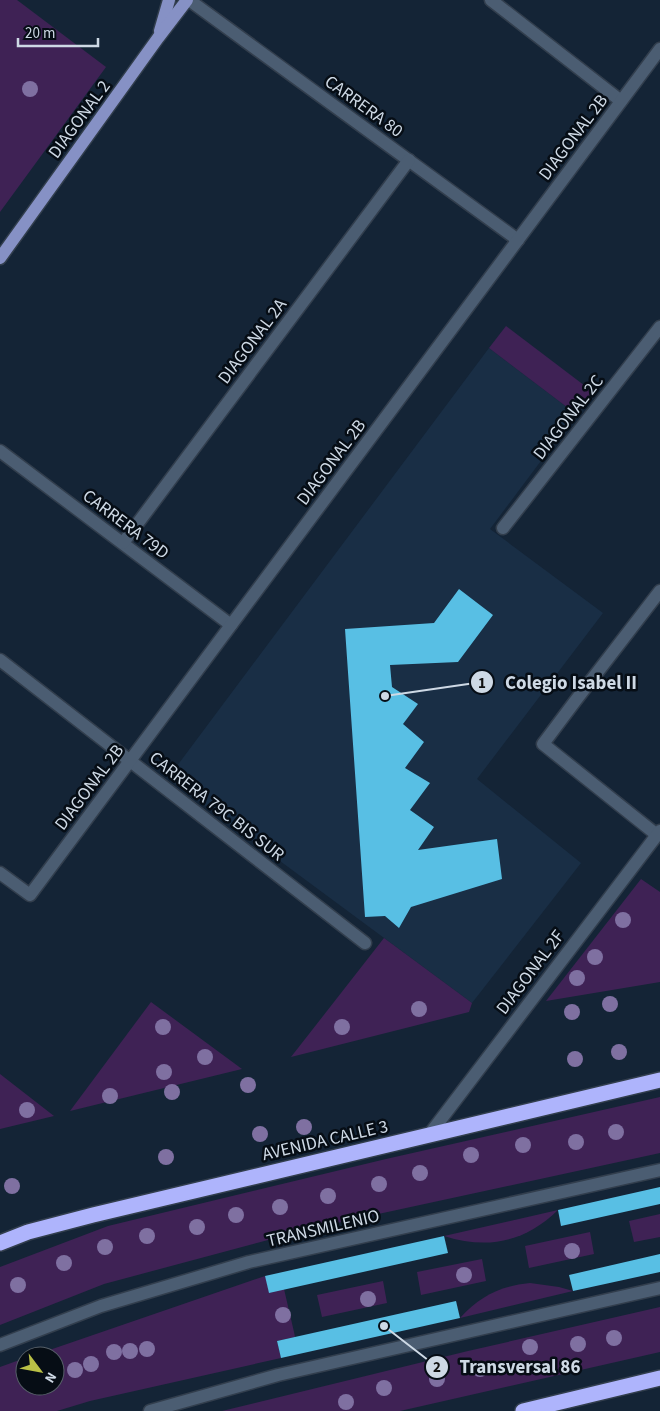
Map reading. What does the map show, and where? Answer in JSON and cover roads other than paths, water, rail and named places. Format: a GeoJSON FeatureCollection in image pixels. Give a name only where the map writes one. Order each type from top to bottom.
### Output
{"type":"FeatureCollection","features":[{"type":"Feature","properties":{"kind":"highway","name":"AVENIDA CALLE 3"},"geometry":{"type":"LineString","coordinates":[[0,1243],[28,1232],[93,1215],[660,1080]]}},
{"type":"Feature","properties":{"kind":"highway"},"geometry":{"type":"LineString","coordinates":[[523,1411],[660,1378]]}},
{"type":"Feature","properties":{"kind":"main road"},"geometry":{"type":"LineString","coordinates":[[158,38],[170,0]]}},
{"type":"Feature","properties":{"kind":"main road","name":"DIAGONAL 2"},"geometry":{"type":"LineString","coordinates":[[0,258],[158,38],[188,0]]}},
{"type":"Feature","properties":{"kind":"main road"},"geometry":{"type":"LineString","coordinates":[[0,1236],[28,1232]]}},
{"type":"Feature","properties":{"kind":"street","name":"CARRERA 80"},"geometry":{"type":"LineString","coordinates":[[188,0],[518,240]]}},
{"type":"Feature","properties":{"kind":"street"},"geometry":{"type":"LineString","coordinates":[[491,0],[621,101]]}},
{"type":"Feature","properties":{"kind":"street","name":"DIAGONAL 2B"},"geometry":{"type":"LineString","coordinates":[[0,872],[30,895],[660,49]]}},
{"type":"Feature","properties":{"kind":"street","name":"DIAGONAL 2A"},"geometry":{"type":"LineString","coordinates":[[122,543],[409,160]]}},
{"type":"Feature","properties":{"kind":"street","name":"DIAGONAL 2C"},"geometry":{"type":"LineString","coordinates":[[503,528],[660,327]]}},
{"type":"Feature","properties":{"kind":"street","name":"CARRERA 79D"},"geometry":{"type":"LineString","coordinates":[[0,451],[232,625]]}},
{"type":"Feature","properties":{"kind":"street"},"geometry":{"type":"LineString","coordinates":[[659,833],[543,744],[660,590]]}},
{"type":"Feature","properties":{"kind":"street","name":"CARRERA 79C BIS SUR"},"geometry":{"type":"LineString","coordinates":[[0,660],[365,943]]}},
{"type":"Feature","properties":{"kind":"street","name":"DIAGONAL 2F"},"geometry":{"type":"LineString","coordinates":[[429,1135],[659,833]]}},
{"type":"Feature","properties":{"kind":"street","name":"TRANSMILENIO"},"geometry":{"type":"LineString","coordinates":[[0,1345],[101,1306],[249,1262],[660,1170]]}},
{"type":"Feature","properties":{"kind":"street"},"geometry":{"type":"LineString","coordinates":[[150,1411],[278,1375],[660,1288]]}},
{"type":"Feature","properties":{"kind":"place","name":"Colegio Isabel II"},"geometry":{"type":"Point","coordinates":[385,696]}},
{"type":"Feature","properties":{"kind":"place","name":"Transversal 86"},"geometry":{"type":"Point","coordinates":[384,1326]}}]}
